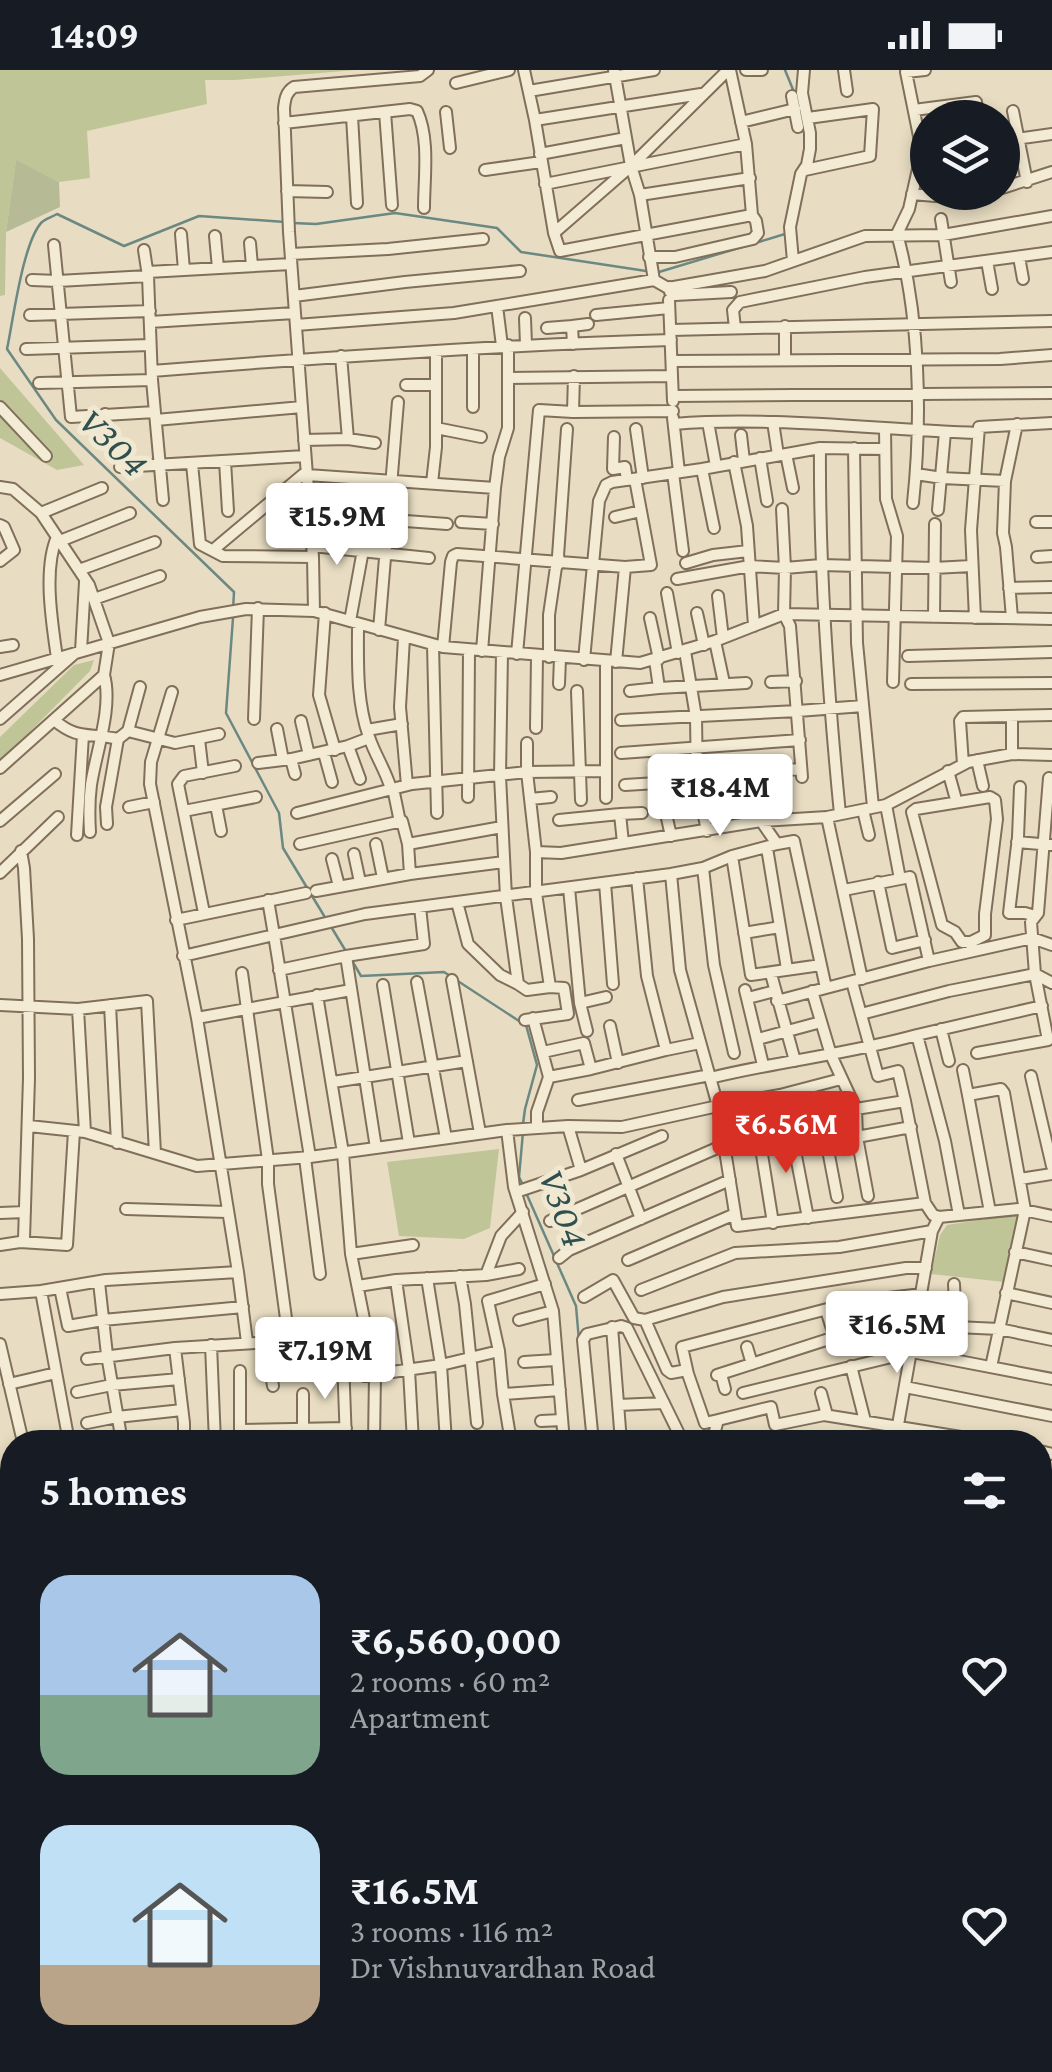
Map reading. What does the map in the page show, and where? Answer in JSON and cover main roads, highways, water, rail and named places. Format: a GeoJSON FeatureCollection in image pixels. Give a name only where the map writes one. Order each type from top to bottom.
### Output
{"type":"FeatureCollection","features":[{"type":"Feature","properties":{"kind":"waterway","name":"V304"},"geometry":{"type":"LineString","coordinates":[[785,70],[794,92]]}},
{"type":"Feature","properties":{"kind":"waterway","name":"V304"},"geometry":{"type":"LineString","coordinates":[[802,164],[805,147]]}},
{"type":"Feature","properties":{"kind":"waterway","name":"V304"},"geometry":{"type":"LineString","coordinates":[[293,223],[316,224],[395,213],[497,228],[521,252],[646,271]]}},
{"type":"Feature","properties":{"kind":"waterway","name":"V304"},"geometry":{"type":"LineString","coordinates":[[233,610],[234,592],[56,420],[7,349],[29,246],[42,222],[57,214],[124,246],[199,216],[285,222]]}},
{"type":"Feature","properties":{"kind":"waterway","name":"V304"},"geometry":{"type":"LineString","coordinates":[[659,272],[785,234]]}},
{"type":"Feature","properties":{"kind":"waterway","name":"V304"},"geometry":{"type":"LineString","coordinates":[[233,618],[226,713],[279,813],[283,848],[326,919]]}},
{"type":"Feature","properties":{"kind":"waterway","name":"V304"},"geometry":{"type":"LineString","coordinates":[[330,925],[347,953]]}},
{"type":"Feature","properties":{"kind":"waterway","name":"V304"},"geometry":{"type":"LineString","coordinates":[[351,959],[361,976],[444,972],[519,1021]]}},
{"type":"Feature","properties":{"kind":"waterway","name":"V304"},"geometry":{"type":"LineString","coordinates":[[523,1124],[537,1065],[526,1025]]}},
{"type":"Feature","properties":{"kind":"waterway","name":"V304"},"geometry":{"type":"LineString","coordinates":[[523,1132],[519,1177],[524,1187]]}},
{"type":"Feature","properties":{"kind":"waterway","name":"V304"},"geometry":{"type":"LineString","coordinates":[[527,1195],[554,1256]]}},
{"type":"Feature","properties":{"kind":"waterway","name":"V304"},"geometry":{"type":"LineString","coordinates":[[557,1263],[576,1306],[579,1341]]}}]}
